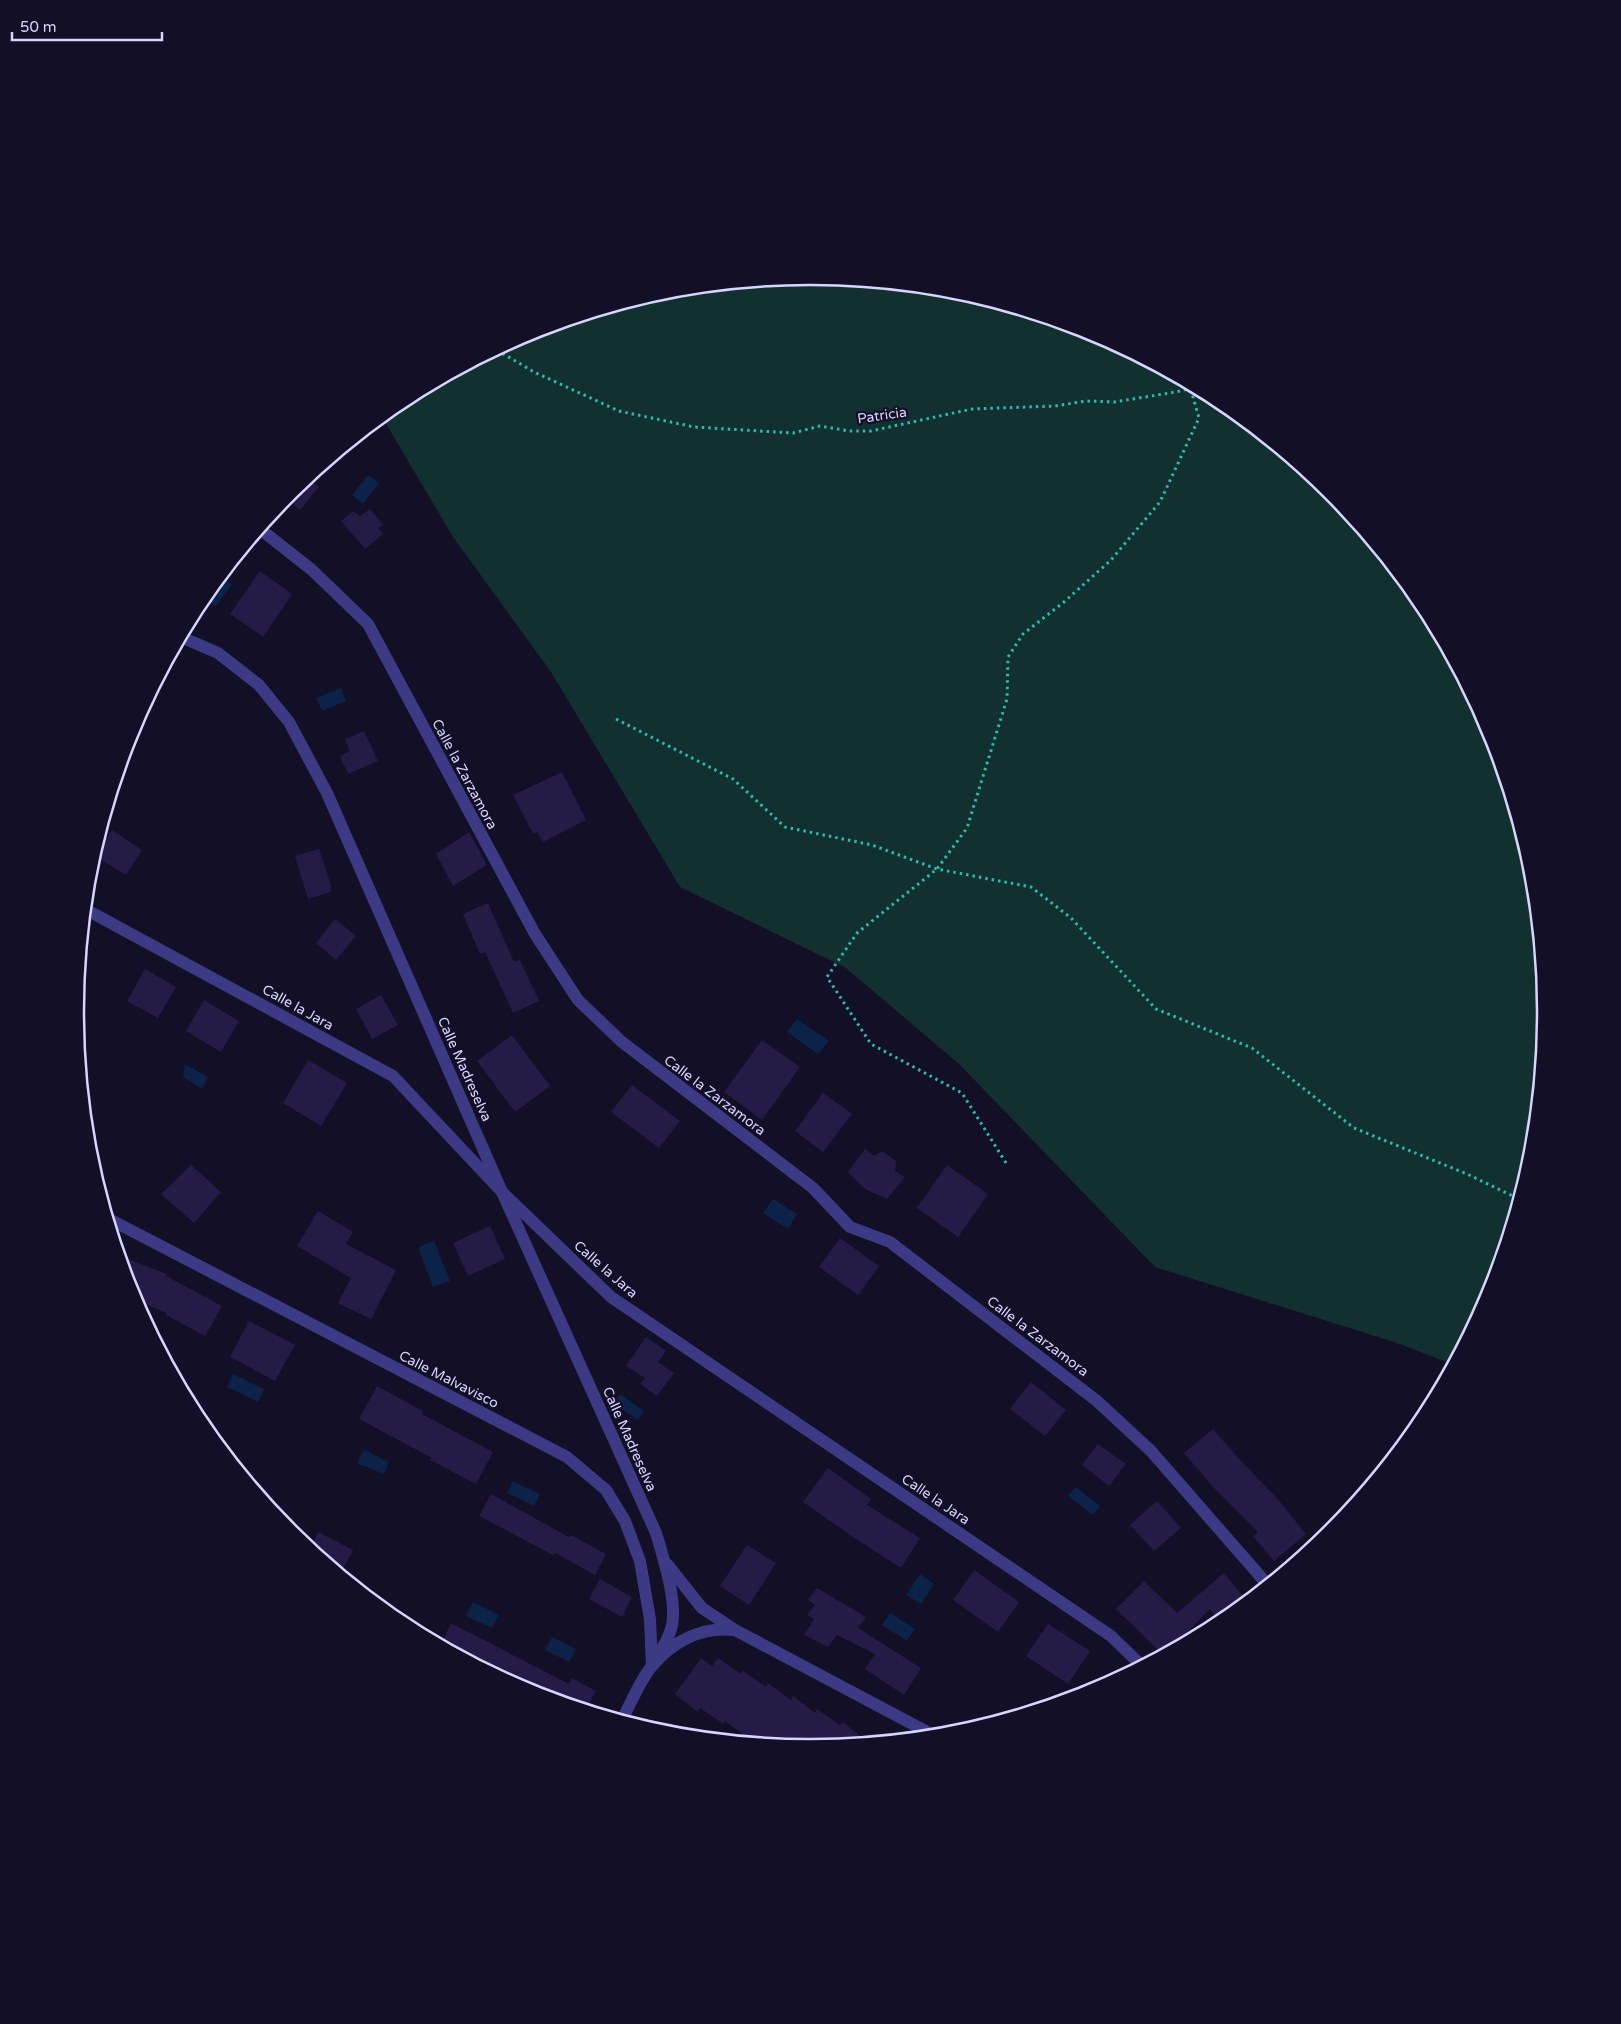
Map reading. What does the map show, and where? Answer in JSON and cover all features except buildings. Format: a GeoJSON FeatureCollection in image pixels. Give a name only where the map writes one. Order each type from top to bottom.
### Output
{"type":"FeatureCollection","features":[{"type":"Feature","properties":{"kind":"street","name":"Calle la Zarzamora"},"geometry":{"type":"LineString","coordinates":[[264,533],[312,570],[368,624],[535,934],[578,1000],[622,1042],[812,1188],[850,1227],[890,1242],[1098,1400],[1151,1451],[1264,1580]]}},
{"type":"Feature","properties":{"kind":"street","name":"Calle Madreselva"},"geometry":{"type":"LineString","coordinates":[[187,640],[218,653],[259,686],[289,722],[327,793],[502,1192],[656,1533],[672,1600],[671,1630],[625,1715]]}},
{"type":"Feature","properties":{"kind":"street","name":"Calle la Jara"},"geometry":{"type":"LineString","coordinates":[[91,912],[393,1076],[502,1192],[611,1297],[1111,1636],[1138,1661]]}},
{"type":"Feature","properties":{"kind":"street","name":"Calle Malvavisco"},"geometry":{"type":"LineString","coordinates":[[116,1224],[567,1457],[606,1490],[625,1521],[640,1561],[650,1619],[652,1666]]}},
{"type":"Feature","properties":{"kind":"street","name":"Calle Madreselva"},"geometry":{"type":"LineString","coordinates":[[663,1559],[702,1608],[735,1630],[922,1730]]}},
{"type":"Feature","properties":{"kind":"street"},"geometry":{"type":"LineString","coordinates":[[652,1666],[682,1639],[715,1628],[735,1630]]}},
{"type":"Feature","properties":{"kind":"path","name":"Patricia"},"geometry":{"type":"LineString","coordinates":[[503,354],[534,372],[619,411],[694,427],[793,433],[820,426],[849,431],[871,431],[972,409],[1055,406],[1086,401],[1114,402],[1184,390]]}},
{"type":"Feature","properties":{"kind":"path"},"geometry":{"type":"LineString","coordinates":[[1006,1163],[962,1093],[871,1044],[827,977],[857,933],[937,869],[967,828],[1007,699],[1008,657],[1023,634],[1064,602],[1111,560],[1160,502],[1199,418],[1195,396]]}},
{"type":"Feature","properties":{"kind":"path"},"geometry":{"type":"LineString","coordinates":[[616,719],[732,779],[785,828],[872,845],[937,869],[1031,887],[1071,918],[1156,1009],[1252,1048],[1354,1128],[1467,1174],[1513,1196]]}},
{"type":"Feature","properties":{"kind":"green space"},"geometry":{"type":"Polygon","coordinates":[[[810,285],[858,287],[905,291],[999,310],[1044,324],[1132,360],[1174,383],[1253,435],[1324,498],[1357,533],[1415,608],[1440,649],[1482,734],[1499,778],[1523,870],[1536,964],[1536,1060],[1531,1107],[1523,1154],[1499,1246],[1482,1290],[1447,1362],[1397,1343],[1155,1267],[959,1064],[846,968],[680,887],[551,672],[453,537],[385,423],[447,383],[489,360],[532,341],[622,310],[716,291],[810,285]]]}},
{"type":"Feature","properties":{"kind":"water"},"geometry":{"type":"Polygon","coordinates":[[[368,475],[379,483],[363,504],[352,495],[368,475]]]}},
{"type":"Feature","properties":{"kind":"water"},"geometry":{"type":"Polygon","coordinates":[[[226,580],[232,584],[216,606],[210,602],[226,580]]]}},
{"type":"Feature","properties":{"kind":"water"},"geometry":{"type":"Polygon","coordinates":[[[341,688],[346,701],[322,711],[316,698],[341,688]]]}},
{"type":"Feature","properties":{"kind":"water"},"geometry":{"type":"Polygon","coordinates":[[[797,1019],[829,1041],[818,1054],[787,1032],[797,1019]]]}},
{"type":"Feature","properties":{"kind":"water"},"geometry":{"type":"Polygon","coordinates":[[[185,1064],[208,1077],[202,1089],[183,1077],[185,1064]]]}},
{"type":"Feature","properties":{"kind":"water"},"geometry":{"type":"Polygon","coordinates":[[[773,1199],[797,1214],[788,1229],[763,1213],[773,1199]]]}},
{"type":"Feature","properties":{"kind":"water"},"geometry":{"type":"Polygon","coordinates":[[[434,1241],[450,1281],[433,1287],[418,1247],[434,1241]]]}},
{"type":"Feature","properties":{"kind":"water"},"geometry":{"type":"Polygon","coordinates":[[[233,1374],[264,1389],[258,1402],[227,1387],[233,1374]]]}},
{"type":"Feature","properties":{"kind":"water"},"geometry":{"type":"Polygon","coordinates":[[[620,1394],[644,1411],[638,1420],[613,1403],[620,1394]]]}},
{"type":"Feature","properties":{"kind":"water"},"geometry":{"type":"Polygon","coordinates":[[[364,1450],[389,1462],[384,1474],[357,1463],[364,1450]]]}},
{"type":"Feature","properties":{"kind":"water"},"geometry":{"type":"Polygon","coordinates":[[[513,1481],[540,1494],[534,1506],[507,1493],[513,1481]]]}},
{"type":"Feature","properties":{"kind":"water"},"geometry":{"type":"Polygon","coordinates":[[[1076,1487],[1100,1506],[1093,1515],[1068,1496],[1076,1487]]]}},
{"type":"Feature","properties":{"kind":"water"},"geometry":{"type":"Polygon","coordinates":[[[920,1574],[934,1584],[921,1604],[906,1595],[920,1574]]]}},
{"type":"Feature","properties":{"kind":"water"},"geometry":{"type":"Polygon","coordinates":[[[473,1602],[499,1615],[492,1628],[466,1616],[473,1602]]]}},
{"type":"Feature","properties":{"kind":"water"},"geometry":{"type":"Polygon","coordinates":[[[890,1613],[915,1629],[907,1641],[882,1625],[890,1613]]]}},
{"type":"Feature","properties":{"kind":"water"},"geometry":{"type":"Polygon","coordinates":[[[552,1637],[576,1649],[569,1662],[545,1650],[552,1637]]]}}]}
